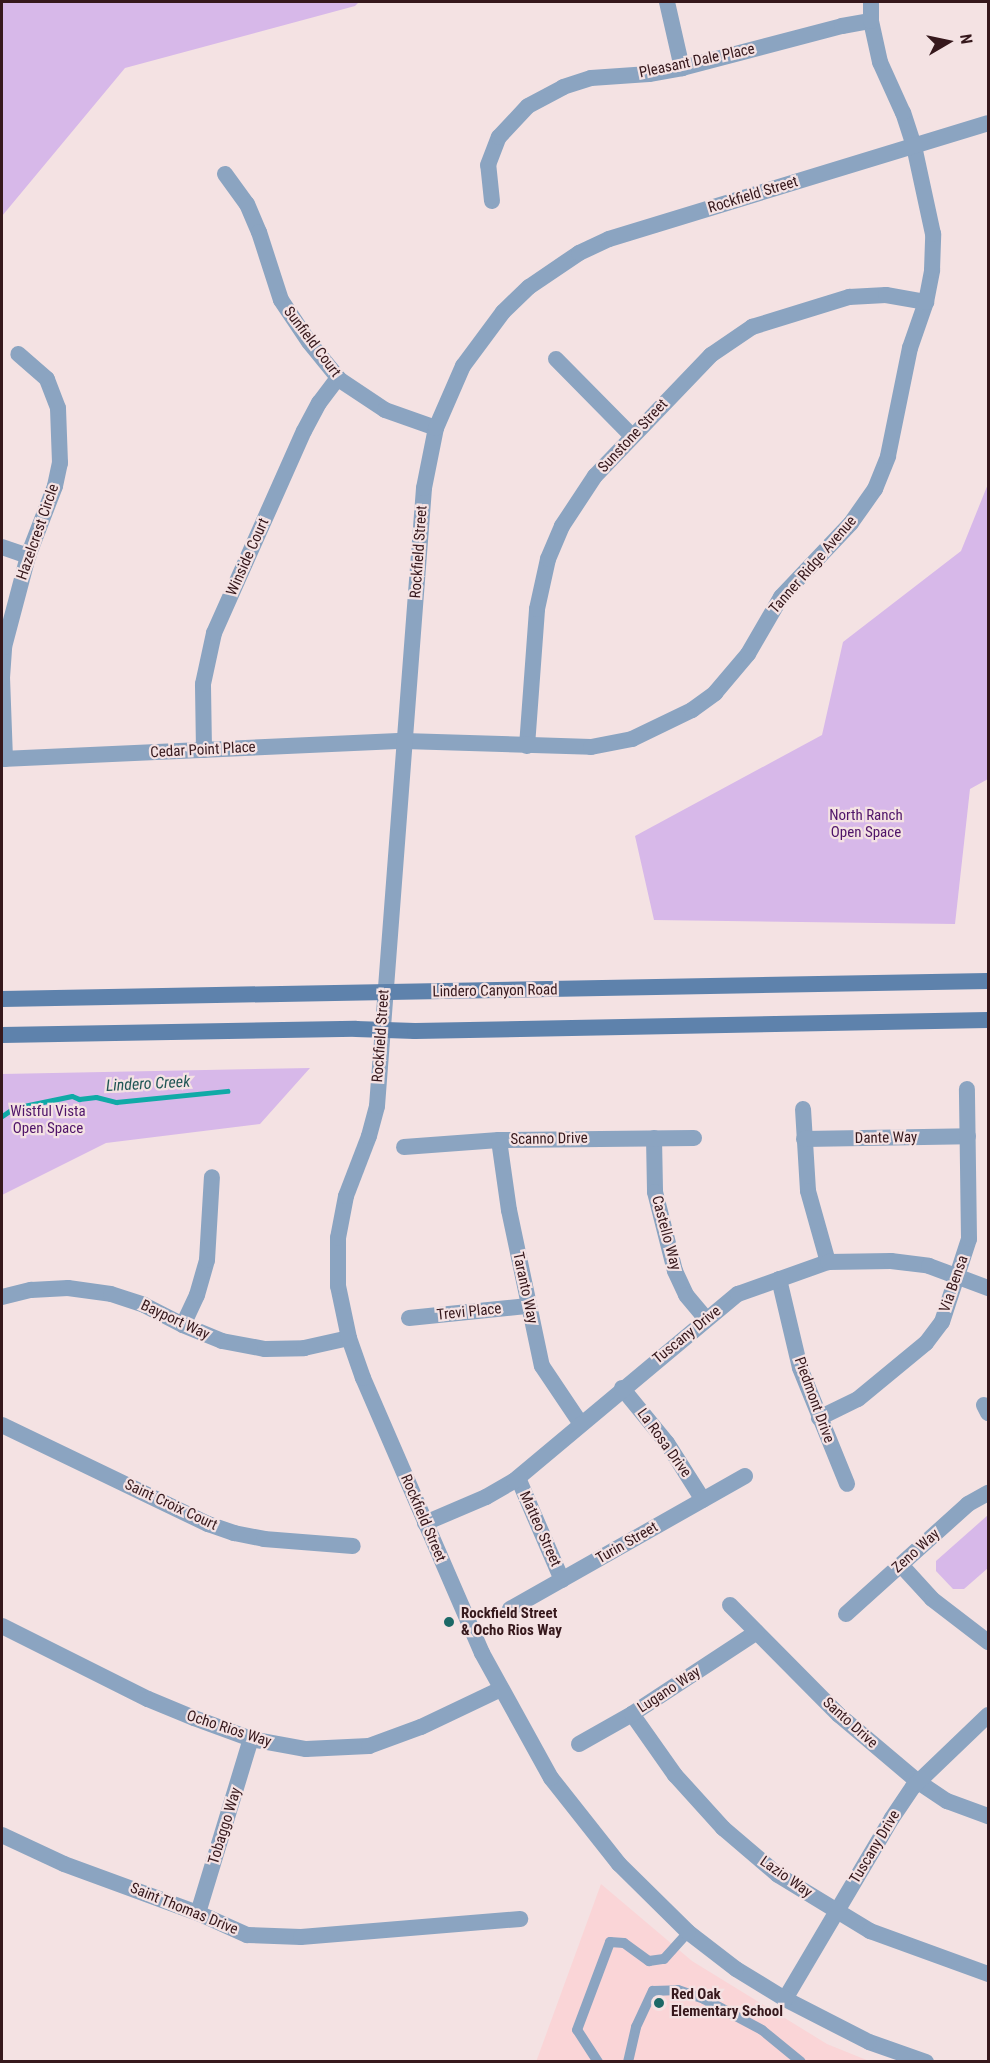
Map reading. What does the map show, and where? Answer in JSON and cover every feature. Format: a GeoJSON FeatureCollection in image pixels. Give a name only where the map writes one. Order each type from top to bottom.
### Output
{"type":"FeatureCollection","features":[{"type":"Feature","properties":{"kind":"main road","name":"Lindero Canyon Road"},"geometry":{"type":"LineString","coordinates":[[2,999],[988,981]]}},
{"type":"Feature","properties":{"kind":"main road"},"geometry":{"type":"LineString","coordinates":[[2,1035],[414,1031],[988,1020]]}},
{"type":"Feature","properties":{"kind":"street"},"geometry":{"type":"LineString","coordinates":[[667,2],[682,68]]}},
{"type":"Feature","properties":{"kind":"street","name":"Tanner Ridge Avenue"},"geometry":{"type":"LineString","coordinates":[[404,741],[591,747],[632,739],[692,710],[732,676],[781,597],[851,523],[875,489],[888,456],[910,348],[926,302],[932,270],[933,234],[914,146],[903,113],[880,62],[871,21],[871,2]]}},
{"type":"Feature","properties":{"kind":"street","name":"Pleasant Dale Place"},"geometry":{"type":"LineString","coordinates":[[492,201],[488,165],[499,137],[528,106],[563,87],[591,78],[649,74],[682,68],[842,26],[871,21]]}},
{"type":"Feature","properties":{"kind":"street","name":"Rockfield Street"},"geometry":{"type":"LineString","coordinates":[[926,2061],[869,2042],[786,1999],[736,1969],[688,1932],[619,1864],[551,1778],[501,1689],[425,1523],[363,1378],[350,1338],[338,1286],[338,1238],[346,1196],[369,1136],[377,1106],[424,488],[436,428],[463,366],[483,336],[529,287],[579,253],[609,239],[988,123]]}},
{"type":"Feature","properties":{"kind":"street","name":"Sunfield Court"},"geometry":{"type":"LineString","coordinates":[[225,174],[247,204],[259,232],[281,300],[309,342],[338,378],[385,410],[436,428]]}},
{"type":"Feature","properties":{"kind":"street","name":"Sunstone Street"},"geometry":{"type":"LineString","coordinates":[[527,746],[537,609],[548,559],[562,526],[579,497],[632,436],[711,355],[752,327],[822,303],[849,297],[885,296],[926,302]]}},
{"type":"Feature","properties":{"kind":"street","name":"Hazelcrest Circle"},"geometry":{"type":"LineString","coordinates":[[3,759],[4,647],[28,556],[56,486],[61,437],[58,408],[47,379],[18,354]]}},
{"type":"Feature","properties":{"kind":"street"},"geometry":{"type":"LineString","coordinates":[[556,359],[632,436]]}},
{"type":"Feature","properties":{"kind":"street","name":"Winside Court"},"geometry":{"type":"LineString","coordinates":[[204,750],[203,684],[214,633],[304,430],[319,402],[338,378]]}},
{"type":"Feature","properties":{"kind":"street"},"geometry":{"type":"LineString","coordinates":[[2,547],[28,556]]}},
{"type":"Feature","properties":{"kind":"street","name":"Cedar Point Place"},"geometry":{"type":"LineString","coordinates":[[3,759],[404,741]]}},
{"type":"Feature","properties":{"kind":"street","name":"Via Bensa"},"geometry":{"type":"LineString","coordinates":[[819,1418],[858,1399],[926,1343],[942,1322],[969,1239],[968,1089]]}},
{"type":"Feature","properties":{"kind":"street"},"geometry":{"type":"LineString","coordinates":[[803,1109],[808,1191],[828,1262]]}},
{"type":"Feature","properties":{"kind":"street","name":"Dante Way"},"geometry":{"type":"LineString","coordinates":[[804,1139],[968,1136]]}},
{"type":"Feature","properties":{"kind":"street","name":"Castello Way"},"geometry":{"type":"LineString","coordinates":[[654,1138],[655,1192],[675,1271],[686,1295],[706,1319]]}},
{"type":"Feature","properties":{"kind":"street","name":"Scanno Drive"},"geometry":{"type":"LineString","coordinates":[[404,1147],[499,1140],[694,1138]]}},
{"type":"Feature","properties":{"kind":"street","name":"Taranto Way"},"geometry":{"type":"LineString","coordinates":[[499,1140],[509,1210],[542,1366],[581,1424]]}},
{"type":"Feature","properties":{"kind":"street"},"geometry":{"type":"LineString","coordinates":[[183,1325],[197,1295],[207,1260],[212,1177]]}},
{"type":"Feature","properties":{"kind":"street","name":"Tuscany Drive"},"geometry":{"type":"LineString","coordinates":[[425,1523],[486,1497],[518,1478],[622,1388],[738,1294],[828,1262],[891,1261],[929,1266],[959,1275],[988,1288]]}},
{"type":"Feature","properties":{"kind":"street","name":"Piedmont Drive"},"geometry":{"type":"LineString","coordinates":[[779,1279],[800,1368],[847,1484]]}},
{"type":"Feature","properties":{"kind":"street","name":"Bayport Way"},"geometry":{"type":"LineString","coordinates":[[2,1297],[31,1290],[68,1288],[111,1294],[144,1305],[183,1325],[222,1341],[265,1349],[304,1348],[350,1338]]}},
{"type":"Feature","properties":{"kind":"street","name":"Trevi Place"},"geometry":{"type":"LineString","coordinates":[[409,1318],[528,1306]]}},
{"type":"Feature","properties":{"kind":"street","name":"La Rosa Drive"},"geometry":{"type":"LineString","coordinates":[[622,1388],[667,1443],[703,1500]]}},
{"type":"Feature","properties":{"kind":"street","name":"Saint Croix Court"},"geometry":{"type":"LineString","coordinates":[[2,1425],[208,1524],[234,1533],[264,1539],[353,1546]]}},
{"type":"Feature","properties":{"kind":"street","name":"Turin Street"},"geometry":{"type":"LineString","coordinates":[[510,1610],[745,1476]]}},
{"type":"Feature","properties":{"kind":"street","name":"Matteo Street"},"geometry":{"type":"LineString","coordinates":[[518,1478],[562,1580]]}},
{"type":"Feature","properties":{"kind":"street","name":"Zeno Way"},"geometry":{"type":"LineString","coordinates":[[846,1614],[968,1504],[988,1493]]}},
{"type":"Feature","properties":{"kind":"street"},"geometry":{"type":"LineString","coordinates":[[901,1565],[932,1599],[988,1642]]}},
{"type":"Feature","properties":{"kind":"street","name":"Santo Drive"},"geometry":{"type":"LineString","coordinates":[[730,1605],[839,1715],[919,1782],[947,1801],[988,1816]]}},
{"type":"Feature","properties":{"kind":"street","name":"Ocho Rios Way"},"geometry":{"type":"LineString","coordinates":[[2,1626],[148,1698],[251,1739],[306,1749],[369,1746],[421,1727],[501,1689]]}},
{"type":"Feature","properties":{"kind":"street","name":"Lugano Way"},"geometry":{"type":"LineString","coordinates":[[579,1744],[632,1714],[757,1632]]}},
{"type":"Feature","properties":{"kind":"street","name":"Lazio Way"},"geometry":{"type":"LineString","coordinates":[[632,1714],[675,1775],[723,1828],[778,1875],[870,1931],[988,1974]]}},
{"type":"Feature","properties":{"kind":"street","name":"Tuscany Drive"},"geometry":{"type":"LineString","coordinates":[[786,1999],[891,1818],[919,1782],[988,1715]]}},
{"type":"Feature","properties":{"kind":"street","name":"Tobaggo Way"},"geometry":{"type":"LineString","coordinates":[[198,1913],[251,1739]]}},
{"type":"Feature","properties":{"kind":"street","name":"Saint Thomas Drive"},"geometry":{"type":"LineString","coordinates":[[2,1834],[64,1864],[198,1913],[247,1935],[301,1937],[520,1919]]}},
{"type":"Feature","properties":{"kind":"lane"},"geometry":{"type":"LineString","coordinates":[[597,2061],[577,2030],[610,1942],[624,1943],[649,1961],[664,1959],[688,1932]]}},
{"type":"Feature","properties":{"kind":"lane"},"geometry":{"type":"LineString","coordinates":[[628,2061],[636,2026],[653,1991],[678,1990],[704,2000],[762,2030],[801,2061]]}},
{"type":"Feature","properties":{"kind":"shaded area","name":"Red Oak Elementary School"},"geometry":{"type":"Polygon","coordinates":[[[601,1884],[692,1961],[827,2044],[869,2061],[536,2062],[601,1884]]]}},
{"type":"Feature","properties":{"kind":"green space"},"geometry":{"type":"Polygon","coordinates":[[[2,2],[359,2],[355,6],[125,68],[2,216],[2,2]]]}},
{"type":"Feature","properties":{"kind":"green space","name":"North Ranch Open Space"},"geometry":{"type":"Polygon","coordinates":[[[988,484],[988,779],[970,789],[955,924],[654,920],[635,836],[822,735],[843,642],[961,551],[988,484]]]}},
{"type":"Feature","properties":{"kind":"green space","name":"Wistful Vista Open Space"},"geometry":{"type":"Polygon","coordinates":[[[310,1068],[260,1124],[106,1143],[2,1195],[2,1074],[310,1068]]]}},
{"type":"Feature","properties":{"kind":"green space"},"geometry":{"type":"Polygon","coordinates":[[[988,1515],[988,1568],[964,1589],[953,1589],[936,1571],[936,1561],[988,1515]]]}},
{"type":"Feature","properties":{"kind":"waterway","name":"Lindero Creek"},"geometry":{"type":"LineString","coordinates":[[2,1116],[14,1108],[72,1096],[79,1099],[96,1097],[116,1102],[227,1091]]}},
{"type":"Feature","properties":{"kind":"place","name":"Rockfield Street & Ocho Rios Way"},"geometry":{"type":"Point","coordinates":[449,1622]}},
{"type":"Feature","properties":{"kind":"place","name":"Red Oak Elementary School"},"geometry":{"type":"Point","coordinates":[659,2003]}}]}
